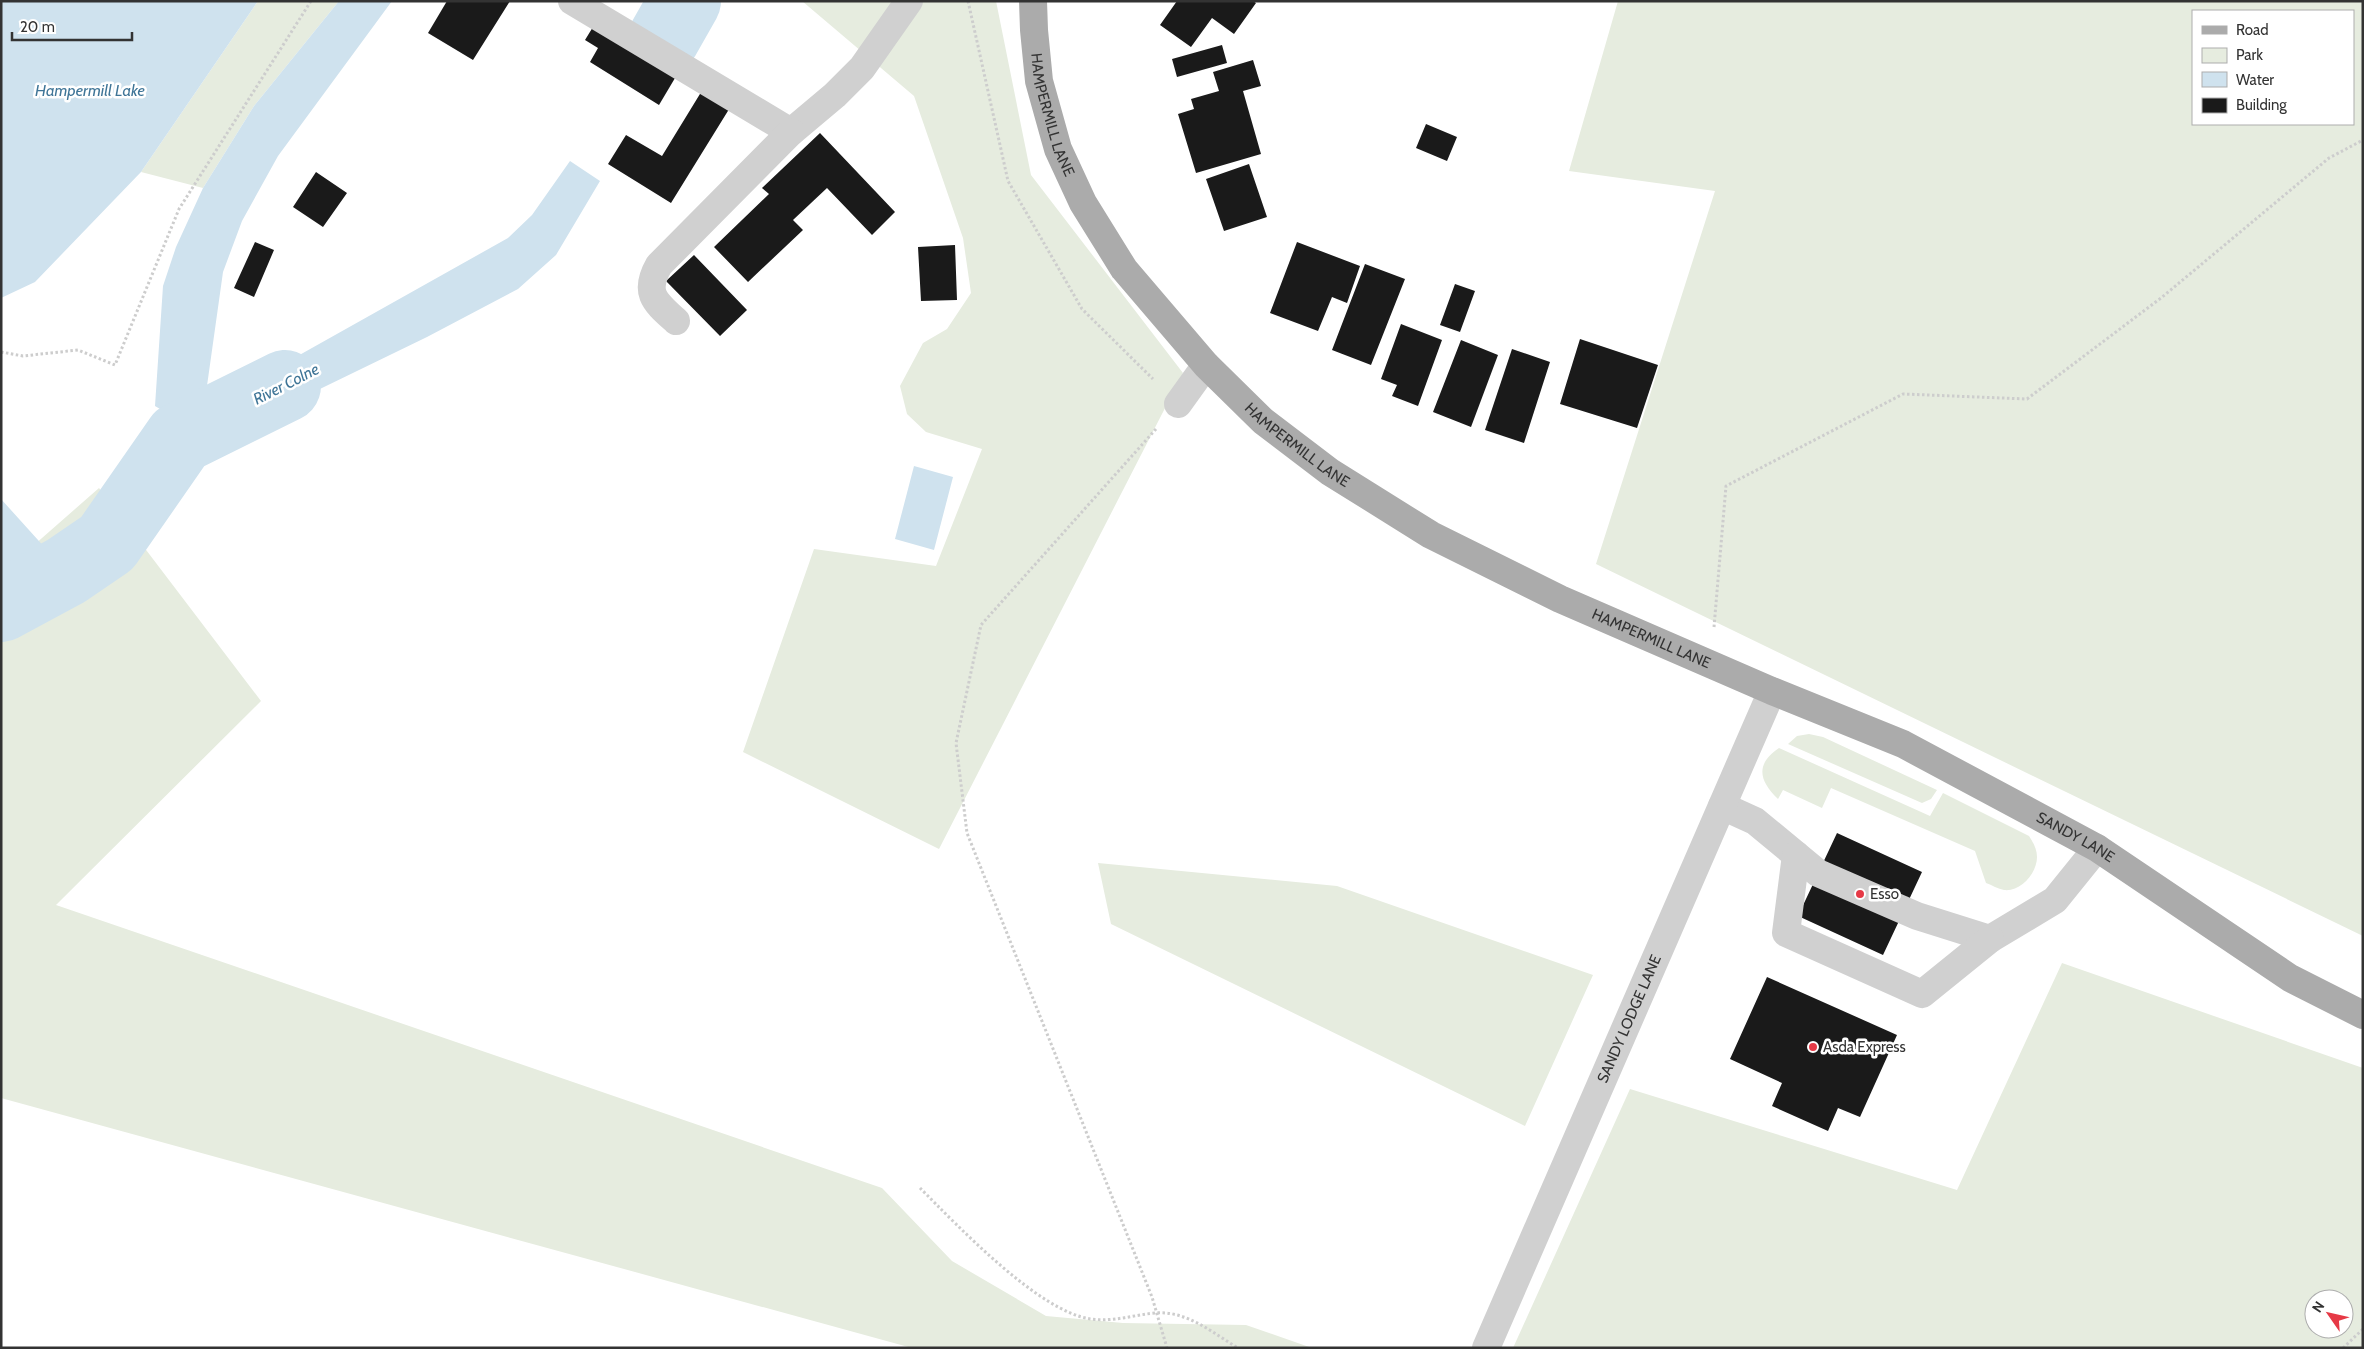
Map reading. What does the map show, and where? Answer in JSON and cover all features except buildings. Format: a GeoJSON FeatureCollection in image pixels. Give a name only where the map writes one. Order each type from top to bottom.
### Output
{"type":"FeatureCollection","features":[{"type":"Feature","properties":{"kind":"main road","name":"HAMPERMILL LANE"},"geometry":{"type":"LineString","coordinates":[[1033,1],[1039,81],[1058,149],[1083,203],[1124,268],[1206,365],[1264,421],[1330,472],[1430,535],[1560,599],[1772,691]]}},
{"type":"Feature","properties":{"kind":"main road","name":"SANDY LANE"},"geometry":{"type":"LineString","coordinates":[[1772,691],[1903,744],[2097,848],[2290,978],[2363,1014]]}},
{"type":"Feature","properties":{"kind":"street"},"geometry":{"type":"LineString","coordinates":[[572,1],[791,132]]}},
{"type":"Feature","properties":{"kind":"street"},"geometry":{"type":"LineString","coordinates":[[676,321],[657,304],[651,292],[652,277],[659,265],[791,132],[835,95],[862,68],[909,1]]}},
{"type":"Feature","properties":{"kind":"street"},"geometry":{"type":"LineString","coordinates":[[1178,404],[1206,365]]}},
{"type":"Feature","properties":{"kind":"street","name":"SANDY LODGE LANE"},"geometry":{"type":"LineString","coordinates":[[1486,1348],[1772,691]]}},
{"type":"Feature","properties":{"kind":"street"},"geometry":{"type":"LineString","coordinates":[[1722,806],[1755,821],[1818,873],[1917,916],[1990,939]]}},
{"type":"Feature","properties":{"kind":"street"},"geometry":{"type":"LineString","coordinates":[[1796,855],[1786,934],[1922,994],[1990,939],[2055,900],[2097,848]]}},
{"type":"Feature","properties":{"kind":"path"},"geometry":{"type":"LineString","coordinates":[[1,352],[23,356],[78,350],[114,365],[179,209],[311,1]]}},
{"type":"Feature","properties":{"kind":"path"},"geometry":{"type":"LineString","coordinates":[[968,1],[1008,181],[1082,309],[1178,404],[981,625],[956,743],[967,833],[1156,1312],[1167,1348]]}},
{"type":"Feature","properties":{"kind":"path"},"geometry":{"type":"LineString","coordinates":[[1714,629],[1726,486],[1903,394],[2027,399],[2161,298],[2329,158],[2363,140]]}},
{"type":"Feature","properties":{"kind":"path"},"geometry":{"type":"LineString","coordinates":[[920,1188],[962,1230],[1030,1289],[1060,1310],[1091,1319],[1124,1319],[1156,1312],[1186,1316],[1238,1348]]}},
{"type":"Feature","properties":{"kind":"path"},"geometry":{"type":"LineString","coordinates":[[2343,1348],[2363,1329]]}},
{"type":"Feature","properties":{"kind":"green space"},"geometry":{"type":"Polygon","coordinates":[[[258,1],[339,1],[254,106],[203,188],[141,172],[258,1]]]}},
{"type":"Feature","properties":{"kind":"green space"},"geometry":{"type":"Polygon","coordinates":[[[802,1],[996,1],[1031,175],[1183,373],[939,849],[743,752],[814,549],[936,566],[982,449],[926,432],[907,414],[900,386],[923,343],[947,329],[971,293],[963,238],[914,96],[802,1]]]}},
{"type":"Feature","properties":{"kind":"green space"},"geometry":{"type":"Polygon","coordinates":[[[1618,1],[2363,1],[2363,936],[1596,564],[1715,191],[1569,171],[1618,1]]]}},
{"type":"Feature","properties":{"kind":"green space"},"geometry":{"type":"Polygon","coordinates":[[[99,488],[261,701],[56,905],[882,1188],[952,1261],[1046,1316],[1123,1323],[1246,1325],[1312,1348],[912,1348],[1,1098],[1,574],[99,488]]]}},
{"type":"Feature","properties":{"kind":"green space"},"geometry":{"type":"Polygon","coordinates":[[[1809,734],[1823,737],[1937,790],[1931,799],[1922,803],[1788,744],[1797,736],[1809,734]]]}},
{"type":"Feature","properties":{"kind":"green space"},"geometry":{"type":"Polygon","coordinates":[[[1779,748],[1930,816],[1943,793],[2029,836],[2037,854],[2034,869],[2022,885],[2010,890],[2004,890],[1986,883],[1975,851],[1831,788],[1822,808],[1783,790],[1778,799],[1767,786],[1762,773],[1766,760],[1779,748]]]}},
{"type":"Feature","properties":{"kind":"green space"},"geometry":{"type":"Polygon","coordinates":[[[1098,863],[1337,886],[1593,975],[1525,1126],[1111,924],[1098,863]]]}},
{"type":"Feature","properties":{"kind":"green space"},"geometry":{"type":"Polygon","coordinates":[[[2062,963],[2363,1068],[2363,1348],[1513,1348],[1630,1089],[1957,1190],[2062,963]]]}},
{"type":"Feature","properties":{"kind":"water","name":"Hampermill Lake"},"geometry":{"type":"Polygon","coordinates":[[[1,1],[258,1],[141,172],[35,282],[1,298],[1,1]]]}},
{"type":"Feature","properties":{"kind":"water"},"geometry":{"type":"Polygon","coordinates":[[[339,1],[392,1],[278,156],[242,221],[223,272],[205,400],[214,403],[508,238],[532,215],[570,161],[600,181],[556,255],[518,289],[427,337],[252,422],[227,449],[155,406],[163,286],[176,247],[203,188],[254,106],[339,1]]]}},
{"type":"Feature","properties":{"kind":"water"},"geometry":{"type":"Polygon","coordinates":[[[914,466],[953,477],[934,550],[895,539],[914,466]]]}},
{"type":"Feature","properties":{"kind":"water"},"geometry":{"type":"Polygon","coordinates":[[[1,499],[66,571],[13,598],[1,586],[1,499]]]}},
{"type":"Feature","properties":{"kind":"waterway","name":"River Colne"},"geometry":{"type":"LineString","coordinates":[[664,38],[685,1]]}},
{"type":"Feature","properties":{"kind":"waterway","name":"River Colne"},"geometry":{"type":"LineString","coordinates":[[1,606],[66,571],[107,543],[180,438],[285,386]]}},
{"type":"Feature","properties":{"kind":"waterway"},"geometry":{"type":"LineString","coordinates":[[180,438],[184,407]]}},
{"type":"Feature","properties":{"kind":"place","name":"Esso"},"geometry":{"type":"Point","coordinates":[1860,894]}},
{"type":"Feature","properties":{"kind":"place","name":"Asda Express"},"geometry":{"type":"Point","coordinates":[1813,1047]}}]}
